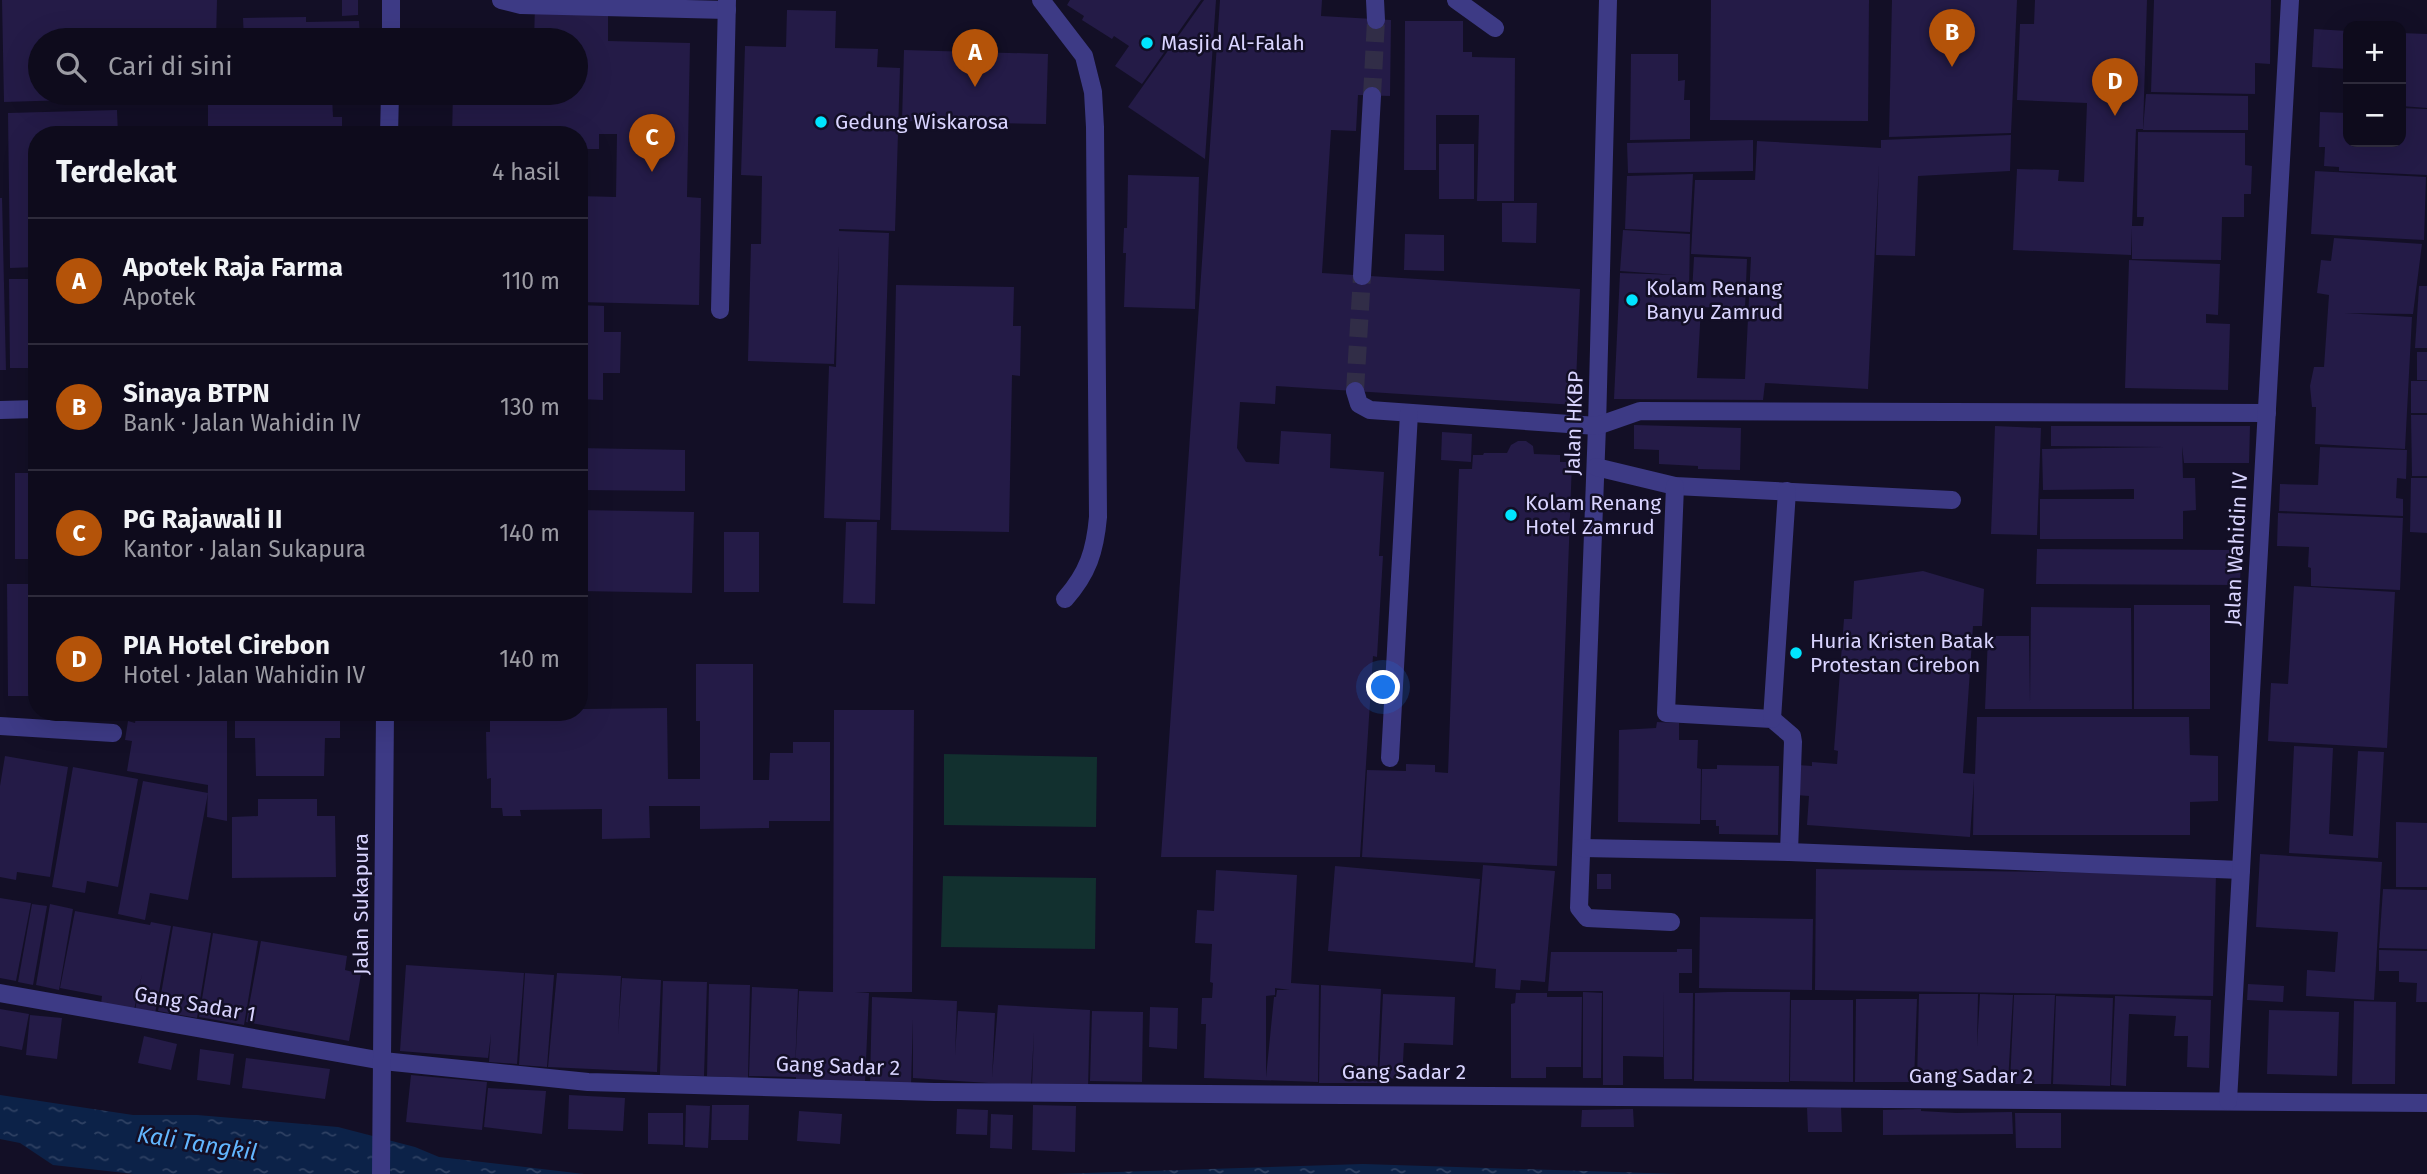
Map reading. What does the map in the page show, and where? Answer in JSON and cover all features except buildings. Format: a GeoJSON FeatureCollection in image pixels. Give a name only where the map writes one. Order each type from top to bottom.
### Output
{"type":"FeatureCollection","features":[{"type":"Feature","properties":{"kind":"street"},"geometry":{"type":"LineString","coordinates":[[391,0],[391,28]]}},
{"type":"Feature","properties":{"kind":"street"},"geometry":{"type":"LineString","coordinates":[[501,0],[521,5],[727,5],[720,310]]}},
{"type":"Feature","properties":{"kind":"street"},"geometry":{"type":"LineString","coordinates":[[1041,0],[1084,56],[1093,92],[1095,127],[1098,517],[1091,558],[1081,580],[1065,599]]}},
{"type":"Feature","properties":{"kind":"street"},"geometry":{"type":"LineString","coordinates":[[1376,0],[1376,20]]}},
{"type":"Feature","properties":{"kind":"street"},"geometry":{"type":"LineString","coordinates":[[1456,0],[1495,28]]}},
{"type":"Feature","properties":{"kind":"street","name":"Jalan HKBP"},"geometry":{"type":"LineString","coordinates":[[1608,0],[1596,467],[1579,908],[1587,918],[1671,922]]}},
{"type":"Feature","properties":{"kind":"street","name":"Jalan Wahidin IV"},"geometry":{"type":"LineString","coordinates":[[2228,1101],[2290,0]]}},
{"type":"Feature","properties":{"kind":"street"},"geometry":{"type":"LineString","coordinates":[[1362,276],[1372,96]]}},
{"type":"Feature","properties":{"kind":"street"},"geometry":{"type":"LineString","coordinates":[[389,126],[390,105]]}},
{"type":"Feature","properties":{"kind":"street"},"geometry":{"type":"LineString","coordinates":[[1355,391],[1356,399],[1364,408],[1597,426],[1640,411],[2267,413]]}},
{"type":"Feature","properties":{"kind":"street"},"geometry":{"type":"LineString","coordinates":[[0,410],[28,409]]}},
{"type":"Feature","properties":{"kind":"street"},"geometry":{"type":"LineString","coordinates":[[1390,758],[1409,413]]}},
{"type":"Feature","properties":{"kind":"street"},"geometry":{"type":"LineString","coordinates":[[1596,467],[1675,486],[1952,500]]}},
{"type":"Feature","properties":{"kind":"street"},"geometry":{"type":"LineString","coordinates":[[1675,486],[1666,713],[1772,719],[1791,736],[1793,741],[1788,852]]}},
{"type":"Feature","properties":{"kind":"street"},"geometry":{"type":"LineString","coordinates":[[1772,719],[1787,491]]}},
{"type":"Feature","properties":{"kind":"street","name":"Jalan Sukapura"},"geometry":{"type":"LineString","coordinates":[[381,1174],[385,721]]}},
{"type":"Feature","properties":{"kind":"street"},"geometry":{"type":"LineString","coordinates":[[0,726],[113,733]]}},
{"type":"Feature","properties":{"kind":"street"},"geometry":{"type":"LineString","coordinates":[[1582,848],[1788,852],[2241,870]]}},
{"type":"Feature","properties":{"kind":"street","name":"Gang Sadar 1"},"geometry":{"type":"LineString","coordinates":[[0,993],[383,1061]]}},
{"type":"Feature","properties":{"kind":"street","name":"Gang Sadar 2"},"geometry":{"type":"LineString","coordinates":[[383,1061],[588,1082],[934,1092],[2427,1102]]}},
{"type":"Feature","properties":{"kind":"green space"},"geometry":{"type":"Polygon","coordinates":[[[944,754],[1097,757],[1096,827],[944,825],[944,754]]]}},
{"type":"Feature","properties":{"kind":"green space"},"geometry":{"type":"Polygon","coordinates":[[[943,876],[1096,878],[1095,949],[941,947],[943,876]]]}},
{"type":"Feature","properties":{"kind":"water","name":"Kali Tangkil"},"geometry":{"type":"Polygon","coordinates":[[[0,1095],[133,1115],[197,1115],[338,1127],[415,1147],[439,1157],[584,1174],[134,1174],[53,1165],[20,1143],[0,1139],[0,1095]]]}},
{"type":"Feature","properties":{"kind":"water"},"geometry":{"type":"Polygon","coordinates":[[[1363,1164],[1678,1174],[1055,1174],[1363,1164]]]}},
{"type":"Feature","properties":{"kind":"tunnel"},"geometry":{"type":"LineString","coordinates":[[1372,96],[1376,20]]}},
{"type":"Feature","properties":{"kind":"tunnel"},"geometry":{"type":"LineString","coordinates":[[1355,391],[1362,276]]}},
{"type":"Feature","properties":{"kind":"place","name":"Masjid Al-Falah"},"geometry":{"type":"Point","coordinates":[1147,43]}},
{"type":"Feature","properties":{"kind":"place","name":"Sinaya BTPN"},"geometry":{"type":"Point","coordinates":[1952,67]}},
{"type":"Feature","properties":{"kind":"place","name":"Apotek Raja Farma"},"geometry":{"type":"Point","coordinates":[975,87]}},
{"type":"Feature","properties":{"kind":"place","name":"PIA Hotel Cirebon"},"geometry":{"type":"Point","coordinates":[2115,116]}},
{"type":"Feature","properties":{"kind":"place","name":"Gedung Wiskarosa"},"geometry":{"type":"Point","coordinates":[821,122]}},
{"type":"Feature","properties":{"kind":"place","name":"PG Rajawali II"},"geometry":{"type":"Point","coordinates":[652,172]}},
{"type":"Feature","properties":{"kind":"place","name":"Kolam Renang Banyu Zamrud"},"geometry":{"type":"Point","coordinates":[1632,300]}},
{"type":"Feature","properties":{"kind":"place","name":"Kolam Renang Hotel Zamrud"},"geometry":{"type":"Point","coordinates":[1511,515]}},
{"type":"Feature","properties":{"kind":"place","name":"Huria Kristen Batak Protestan Cirebon"},"geometry":{"type":"Point","coordinates":[1796,653]}}]}
